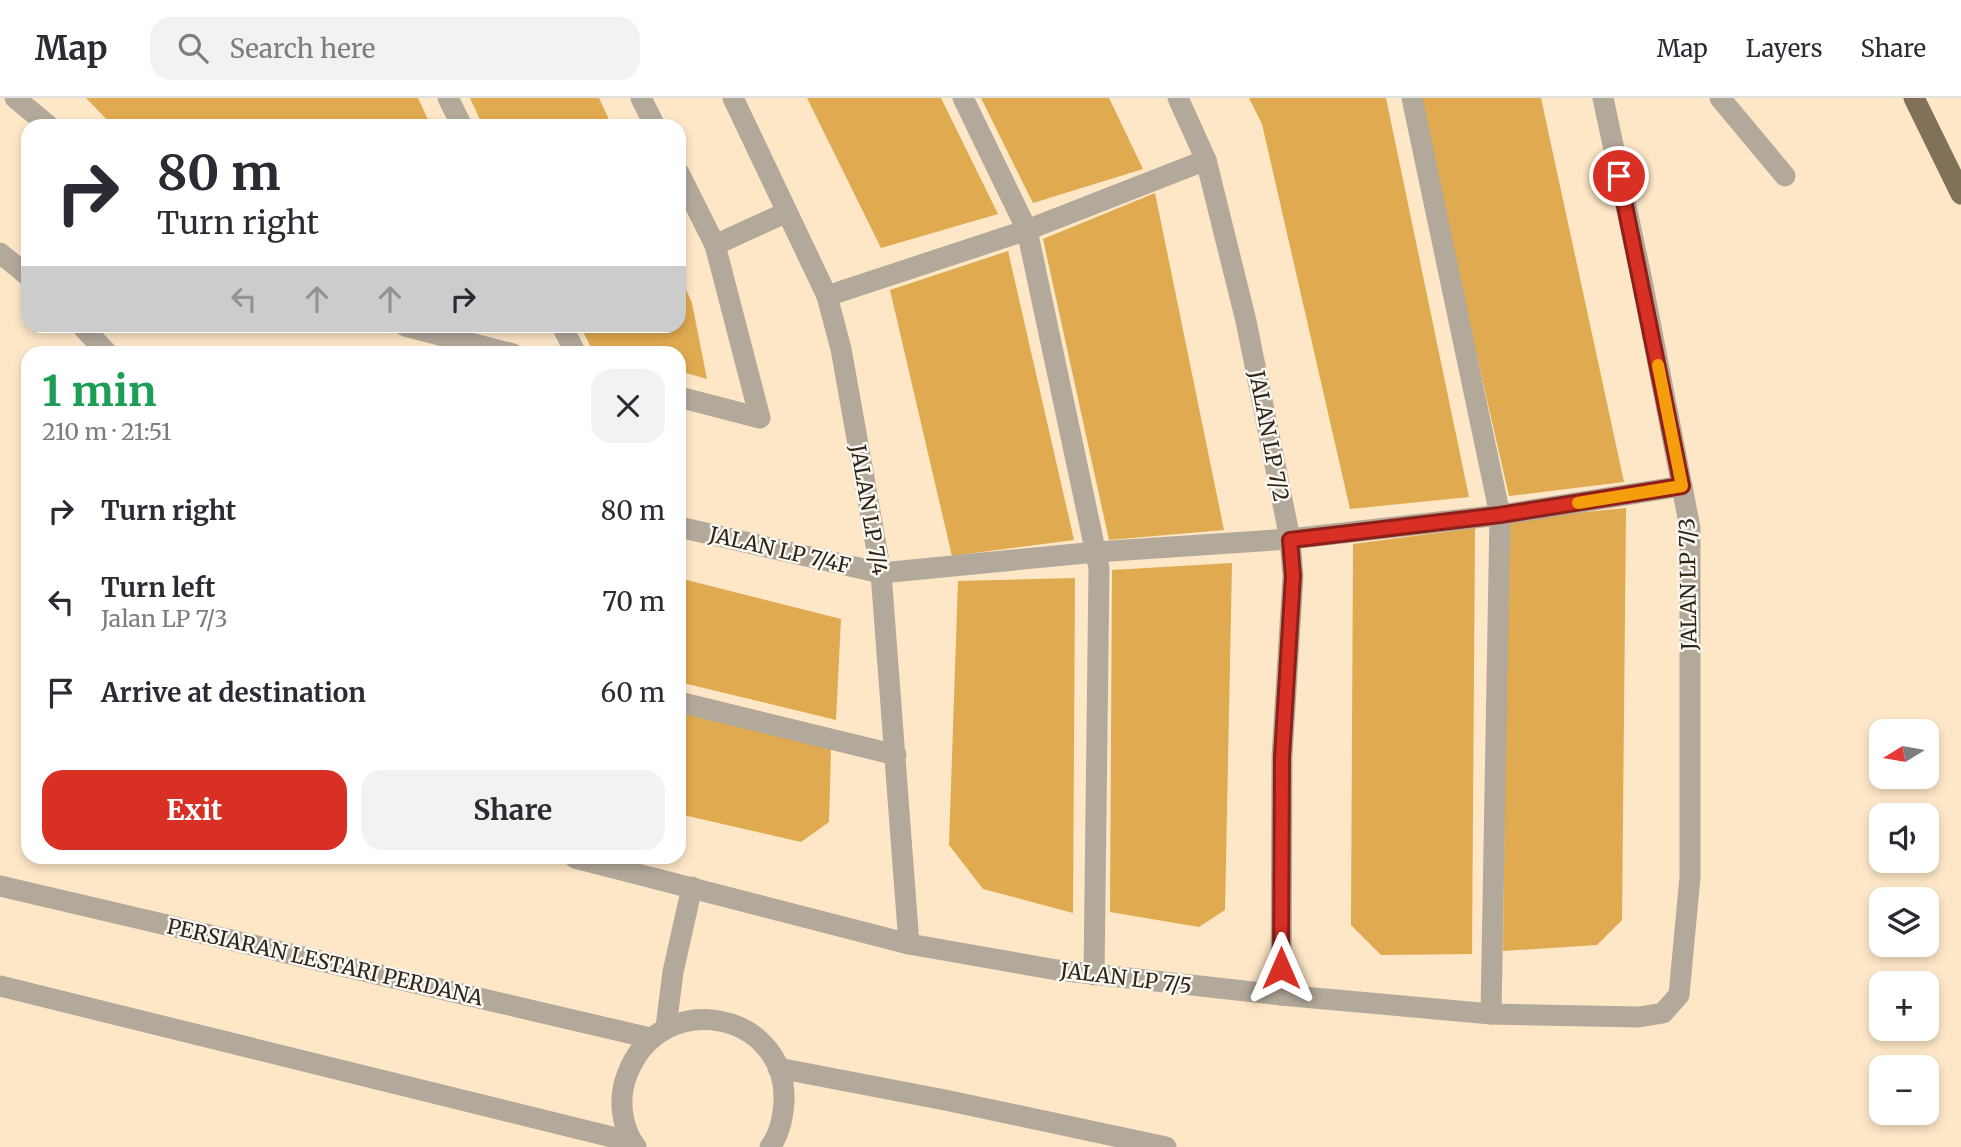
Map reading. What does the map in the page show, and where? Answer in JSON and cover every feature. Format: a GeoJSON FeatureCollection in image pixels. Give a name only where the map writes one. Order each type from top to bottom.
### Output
{"type":"FeatureCollection","features":[{"type":"Feature","properties":{"kind":"main road"},"geometry":{"type":"LineString","coordinates":[[1914,98],[1961,194]]}},
{"type":"Feature","properties":{"kind":"street"},"geometry":{"type":"LineString","coordinates":[[15,98],[40,119]]}},
{"type":"Feature","properties":{"kind":"street"},"geometry":{"type":"LineString","coordinates":[[448,98],[458,119]]}},
{"type":"Feature","properties":{"kind":"street"},"geometry":{"type":"LineString","coordinates":[[641,98],[652,119]]}},
{"type":"Feature","properties":{"kind":"street","name":"JALAN LP 7/4"},"geometry":{"type":"LineString","coordinates":[[733,98],[827,296],[841,349],[881,573],[909,944]]}},
{"type":"Feature","properties":{"kind":"street"},"geometry":{"type":"LineString","coordinates":[[963,98],[1027,230],[1099,568],[1094,975]]}},
{"type":"Feature","properties":{"kind":"street","name":"JALAN LP 7/2"},"geometry":{"type":"LineString","coordinates":[[1178,98],[1206,160],[1246,321],[1290,540],[1293,576],[1282,757],[1281,995]]}},
{"type":"Feature","properties":{"kind":"street"},"geometry":{"type":"LineString","coordinates":[[1412,98],[1500,515],[1491,1014]]}},
{"type":"Feature","properties":{"kind":"street","name":"JALAN LP 7/3"},"geometry":{"type":"LineString","coordinates":[[1603,98],[1690,528],[1690,877],[1679,995]]}},
{"type":"Feature","properties":{"kind":"street"},"geometry":{"type":"LineString","coordinates":[[1720,98],[1785,176]]}},
{"type":"Feature","properties":{"kind":"street"},"geometry":{"type":"LineString","coordinates":[[827,296],[1027,230],[1206,160]]}},
{"type":"Feature","properties":{"kind":"street"},"geometry":{"type":"LineString","coordinates":[[686,187],[715,245],[760,418],[686,399]]}},
{"type":"Feature","properties":{"kind":"street"},"geometry":{"type":"LineString","coordinates":[[715,245],[787,212]]}},
{"type":"Feature","properties":{"kind":"street"},"geometry":{"type":"LineString","coordinates":[[0,253],[21,270]]}},
{"type":"Feature","properties":{"kind":"street"},"geometry":{"type":"LineString","coordinates":[[88,333],[101,346]]}},
{"type":"Feature","properties":{"kind":"street"},"geometry":{"type":"LineString","coordinates":[[432,333],[482,346]]}},
{"type":"Feature","properties":{"kind":"street","name":"JALAN LP 7/4F"},"geometry":{"type":"LineString","coordinates":[[686,529],[881,573],[1096,552],[1290,540],[1500,515],[1682,486]]}},
{"type":"Feature","properties":{"kind":"street"},"geometry":{"type":"LineString","coordinates":[[686,704],[896,755]]}},
{"type":"Feature","properties":{"kind":"street","name":"JALAN LP 7/5"},"geometry":{"type":"LineString","coordinates":[[599,864],[909,944],[1094,975],[1491,1014],[1639,1017],[1663,1013],[1679,995]]}},
{"type":"Feature","properties":{"kind":"street","name":"PERSIARAN LESTARI PERDANA"},"geometry":{"type":"LineString","coordinates":[[0,886],[658,1033]]}},
{"type":"Feature","properties":{"kind":"street"},"geometry":{"type":"LineString","coordinates":[[658,1033],[692,887]]}},
{"type":"Feature","properties":{"kind":"street"},"geometry":{"type":"LineString","coordinates":[[0,986],[634,1144]]}},
{"type":"Feature","properties":{"kind":"street"},"geometry":{"type":"LineString","coordinates":[[634,1144],[622,1115],[623,1086],[632,1060],[658,1033],[684,1021],[706,1019],[729,1023],[749,1033],[766,1048],[778,1068],[785,1091],[783,1116],[770,1147]]}},
{"type":"Feature","properties":{"kind":"street"},"geometry":{"type":"LineString","coordinates":[[778,1068],[1166,1147]]}},
{"type":"Feature","properties":{"kind":"building"},"geometry":{"type":"Polygon","coordinates":[[[86,98],[418,98],[428,119],[106,119],[86,98]]]}},
{"type":"Feature","properties":{"kind":"building"},"geometry":{"type":"Polygon","coordinates":[[[470,98],[599,98],[609,119],[480,119],[470,98]]]}},
{"type":"Feature","properties":{"kind":"building"},"geometry":{"type":"Polygon","coordinates":[[[807,98],[941,98],[998,214],[881,248],[807,98]]]}},
{"type":"Feature","properties":{"kind":"building"},"geometry":{"type":"Polygon","coordinates":[[[981,98],[1109,98],[1143,169],[1033,203],[981,98]]]}},
{"type":"Feature","properties":{"kind":"building"},"geometry":{"type":"Polygon","coordinates":[[[1249,98],[1386,98],[1469,497],[1350,509],[1262,124],[1249,98]]]}},
{"type":"Feature","properties":{"kind":"building"},"geometry":{"type":"Polygon","coordinates":[[[1418,98],[1541,98],[1624,482],[1509,496],[1418,98]]]}},
{"type":"Feature","properties":{"kind":"building"},"geometry":{"type":"Polygon","coordinates":[[[1155,193],[1224,530],[1109,540],[1043,239],[1155,193]]]}},
{"type":"Feature","properties":{"kind":"building"},"geometry":{"type":"Polygon","coordinates":[[[1008,251],[1074,540],[952,556],[890,290],[1008,251]]]}},
{"type":"Feature","properties":{"kind":"building"},"geometry":{"type":"Polygon","coordinates":[[[686,290],[692,303],[707,379],[686,373],[686,346],[590,346],[584,333],[686,333],[686,290]]]}},
{"type":"Feature","properties":{"kind":"building"},"geometry":{"type":"Polygon","coordinates":[[[1626,508],[1622,920],[1597,945],[1503,951],[1508,520],[1626,508]]]}},
{"type":"Feature","properties":{"kind":"building"},"geometry":{"type":"Polygon","coordinates":[[[1475,528],[1472,954],[1381,955],[1351,925],[1353,544],[1475,528]]]}},
{"type":"Feature","properties":{"kind":"building"},"geometry":{"type":"Polygon","coordinates":[[[1232,563],[1225,910],[1199,927],[1110,912],[1112,570],[1232,563]]]}},
{"type":"Feature","properties":{"kind":"building"},"geometry":{"type":"Polygon","coordinates":[[[1075,578],[1073,913],[983,889],[949,845],[958,581],[1075,578]]]}},
{"type":"Feature","properties":{"kind":"building"},"geometry":{"type":"Polygon","coordinates":[[[686,580],[841,619],[836,720],[686,684],[686,580]]]}},
{"type":"Feature","properties":{"kind":"building"},"geometry":{"type":"Polygon","coordinates":[[[686,713],[831,749],[829,822],[801,842],[686,816],[686,713]]]}},
{"type":"Feature","properties":{"kind":"slow traffic"},"geometry":{"type":"LineString","coordinates":[[1578,503],[1682,486],[1658,365]]}},
{"type":"Feature","properties":{"kind":"route"},"geometry":{"type":"LineString","coordinates":[[1281,968],[1282,757],[1293,576],[1290,540],[1500,515],[1682,486],[1619,176]]}}]}
